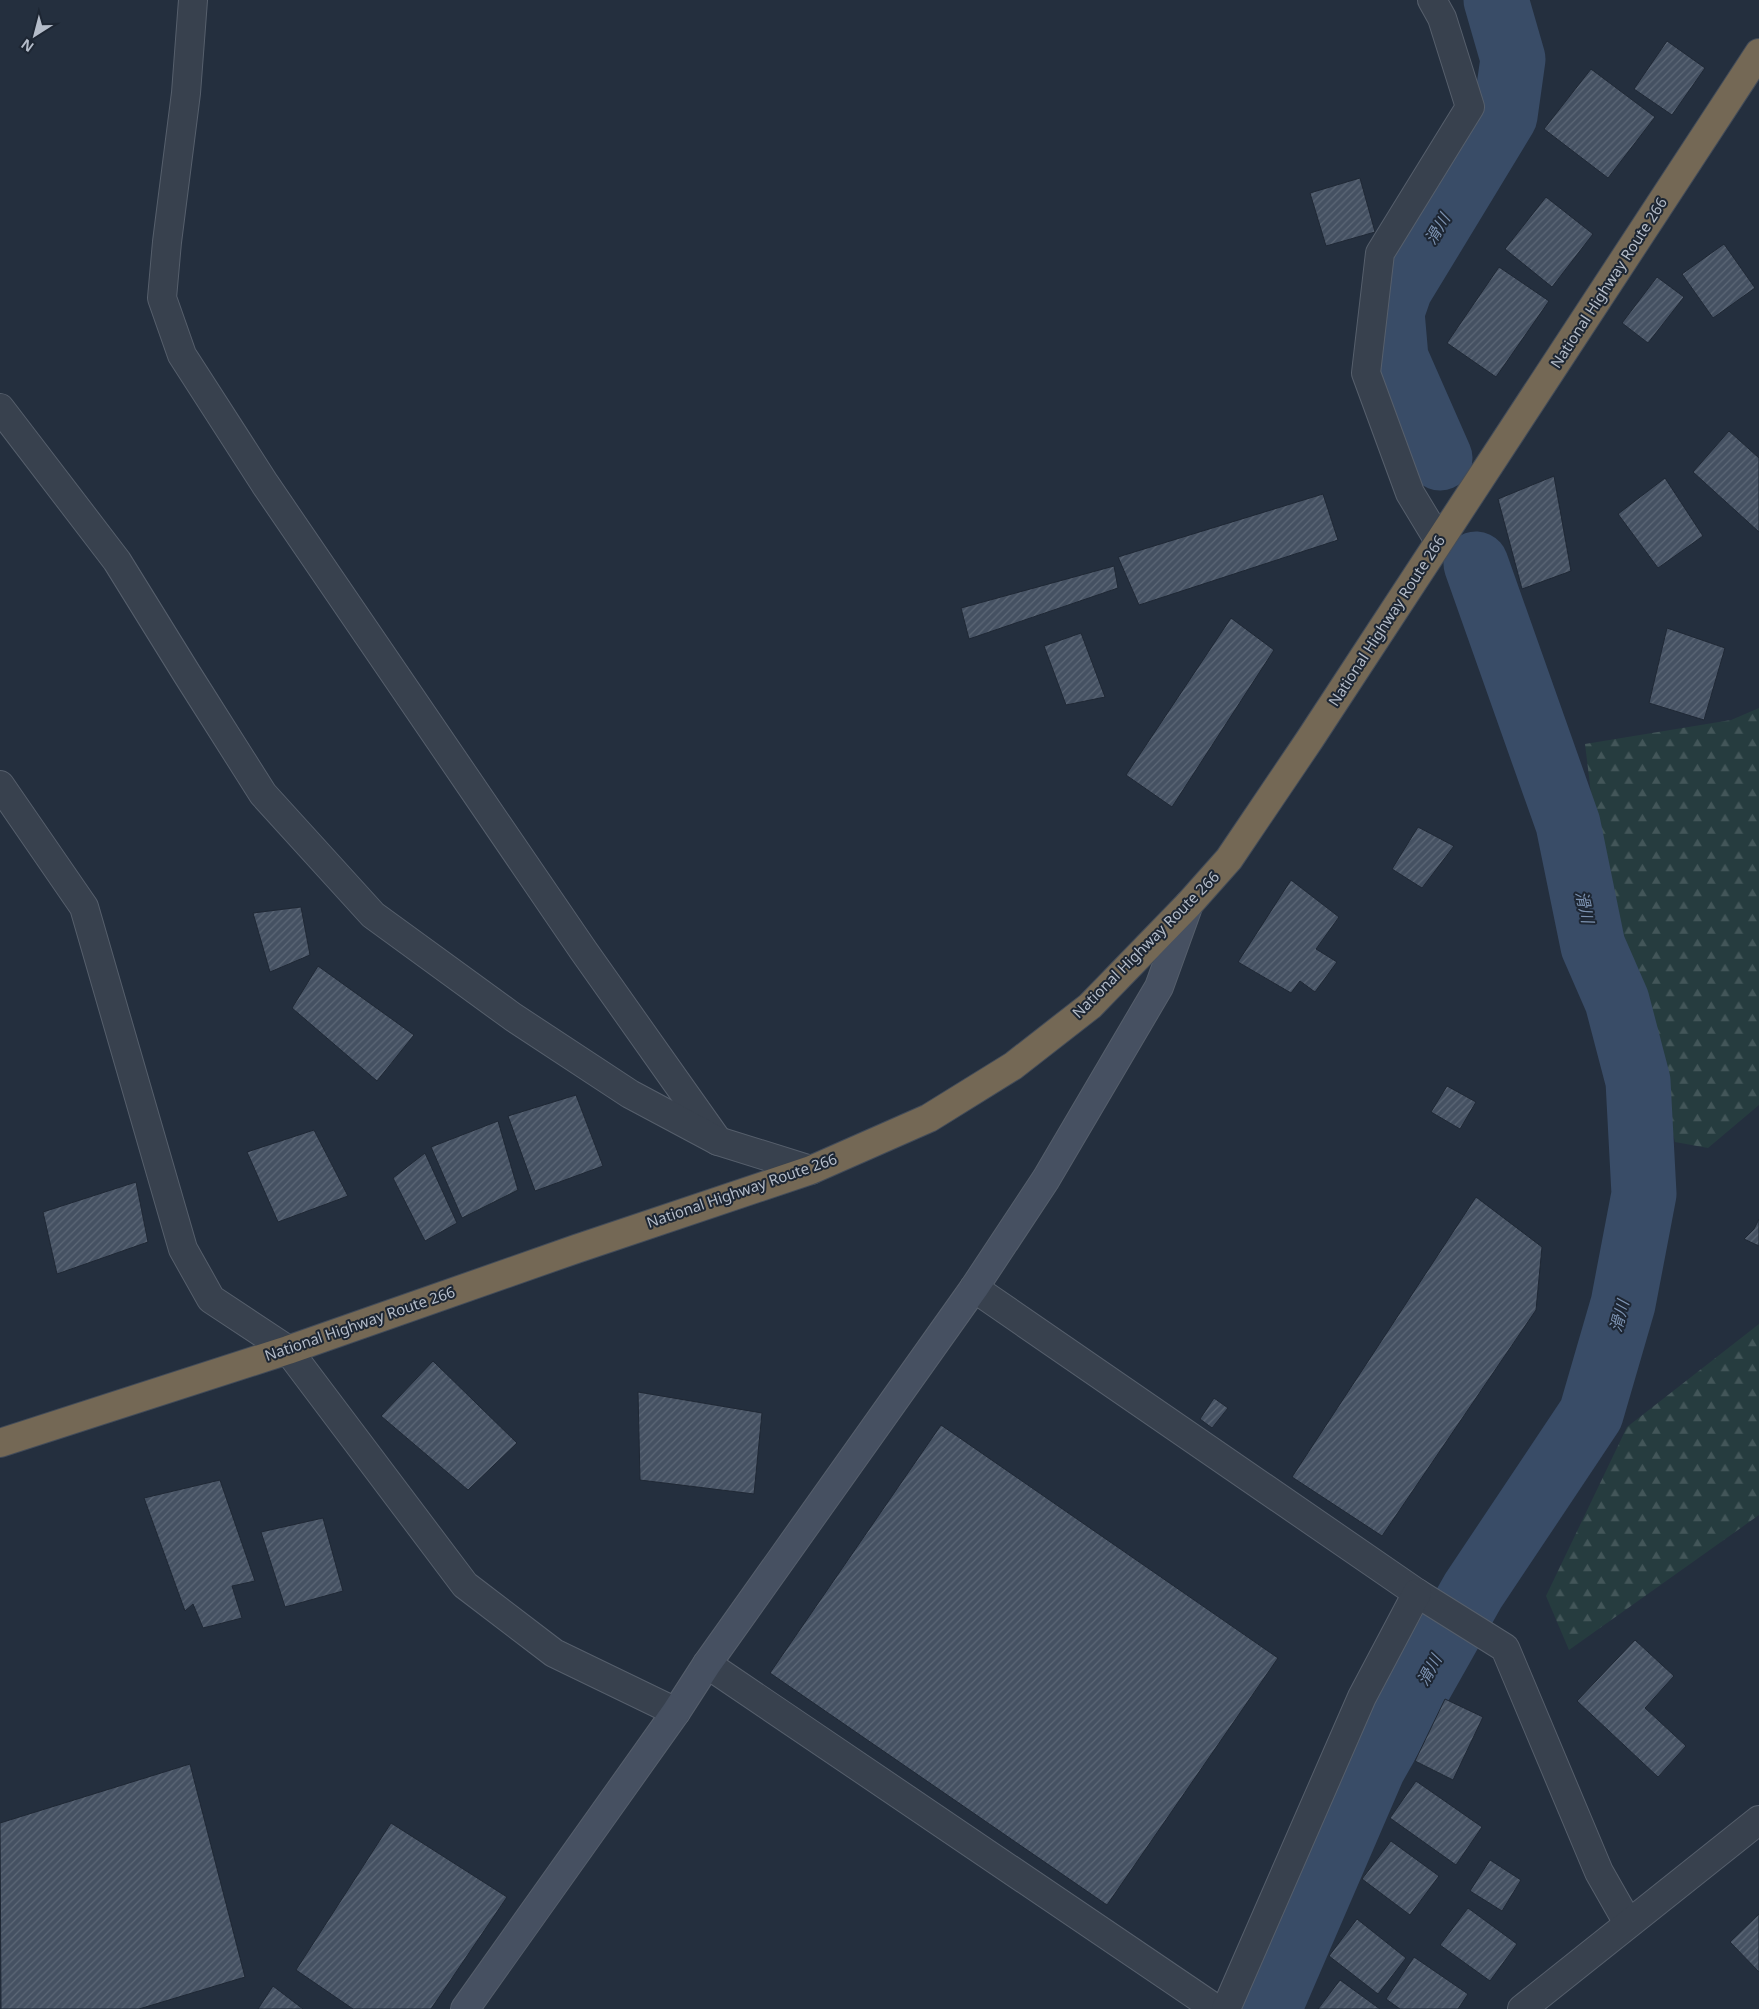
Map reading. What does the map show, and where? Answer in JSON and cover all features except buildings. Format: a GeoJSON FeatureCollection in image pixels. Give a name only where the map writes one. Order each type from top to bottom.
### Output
{"type":"FeatureCollection","features":[{"type":"Feature","properties":{"kind":"highway","name":"National Highway Route 266"},"geometry":{"type":"LineString","coordinates":[[0,1443],[288,1350],[576,1249],[811,1170],[929,1118],[1013,1066],[1090,1006],[1189,904],[1229,859],[1759,53]]}},
{"type":"Feature","properties":{"kind":"street"},"geometry":{"type":"LineString","coordinates":[[193,0],[186,93],[167,242],[162,298],[182,355],[271,492],[583,950],[718,1141]]}},
{"type":"Feature","properties":{"kind":"street"},"geometry":{"type":"LineString","coordinates":[[1432,0],[1442,18],[1470,107],[1380,253],[1366,372],[1410,493],[1439,541]]}},
{"type":"Feature","properties":{"kind":"street"},"geometry":{"type":"LineString","coordinates":[[0,408],[117,561],[186,674],[263,794],[373,915],[514,1017],[622,1088],[718,1141],[811,1170]]}},
{"type":"Feature","properties":{"kind":"street"},"geometry":{"type":"LineString","coordinates":[[0,785],[84,906],[184,1249],[211,1299],[288,1350],[465,1585],[554,1653],[676,1712]]}},
{"type":"Feature","properties":{"kind":"street"},"geometry":{"type":"LineString","coordinates":[[464,2009],[676,1712],[707,1664],[974,1288],[1046,1179],[1159,987],[1189,904]]}},
{"type":"Feature","properties":{"kind":"street"},"geometry":{"type":"LineString","coordinates":[[974,1288],[1418,1592],[1505,1648],[1599,1872],[1628,1923]]}},
{"type":"Feature","properties":{"kind":"street"},"geometry":{"type":"LineString","coordinates":[[1226,2009],[1362,1697],[1418,1592]]}},
{"type":"Feature","properties":{"kind":"street"},"geometry":{"type":"LineString","coordinates":[[707,1664],[1216,2009]]}},
{"type":"Feature","properties":{"kind":"street"},"geometry":{"type":"LineString","coordinates":[[1522,2009],[1759,1820]]}},
{"type":"Feature","properties":{"kind":"green space"},"geometry":{"type":"Polygon","coordinates":[[[1759,708],[1759,1105],[1708,1148],[1675,1142],[1595,826],[1585,744],[1731,720],[1759,708]]]}},
{"type":"Feature","properties":{"kind":"green space"},"geometry":{"type":"Polygon","coordinates":[[[1759,1324],[1759,1515],[1569,1650],[1546,1596],[1627,1427],[1759,1324]]]}},
{"type":"Feature","properties":{"kind":"waterway","name":"滑川"},"geometry":{"type":"LineString","coordinates":[[1440,458],[1396,358],[1392,312],[1400,289],[1505,116],[1513,59],[1496,0]]}},
{"type":"Feature","properties":{"kind":"waterway","name":"滑川"},"geometry":{"type":"LineString","coordinates":[[1269,2009],[1373,1768],[1473,1591],[1591,1414],[1623,1304],[1644,1194],[1638,1081],[1617,1001],[1593,946],[1568,824],[1476,564]]}}]}
